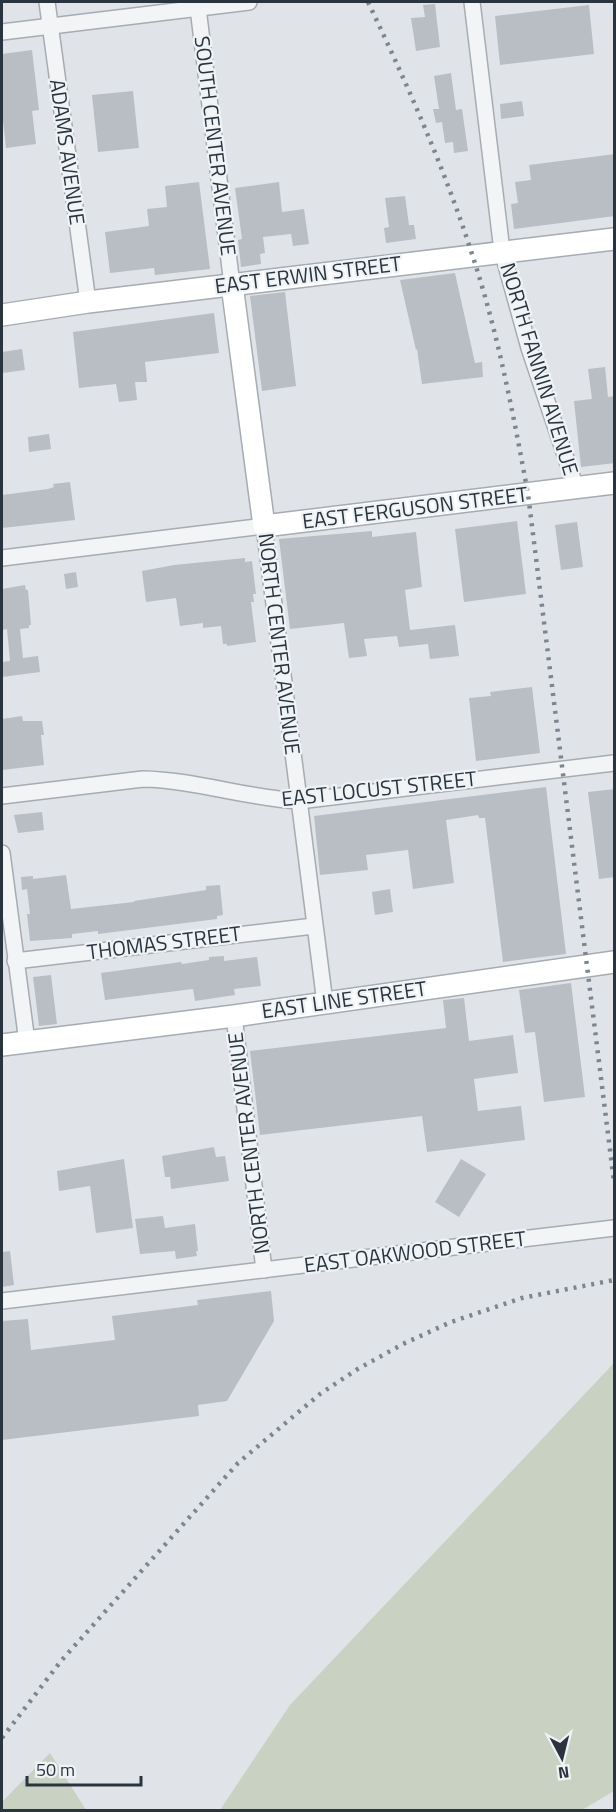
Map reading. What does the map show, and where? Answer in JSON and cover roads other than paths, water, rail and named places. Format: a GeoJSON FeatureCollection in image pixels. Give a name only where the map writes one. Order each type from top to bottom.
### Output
{"type":"FeatureCollection","features":[{"type":"Feature","properties":{"kind":"main road","name":"EAST ERWIN STREET"},"geometry":{"type":"LineString","coordinates":[[2,315],[88,302],[615,238]]}},
{"type":"Feature","properties":{"kind":"main road","name":"NORTH CENTER AVENUE"},"geometry":{"type":"LineString","coordinates":[[232,285],[264,526]]}},
{"type":"Feature","properties":{"kind":"main road","name":"EAST FERGUSON STREET"},"geometry":{"type":"LineString","coordinates":[[264,526],[615,483]]}},
{"type":"Feature","properties":{"kind":"main road","name":"EAST LINE STREET"},"geometry":{"type":"LineString","coordinates":[[2,1045],[234,1016],[615,962]]}},
{"type":"Feature","properties":{"kind":"street","name":"ADAMS AVENUE"},"geometry":{"type":"LineString","coordinates":[[47,2],[88,302]]}},
{"type":"Feature","properties":{"kind":"street"},"geometry":{"type":"LineString","coordinates":[[2,32],[249,2]]}},
{"type":"Feature","properties":{"kind":"street","name":"NORTH FANNIN AVENUE"},"geometry":{"type":"LineString","coordinates":[[472,2],[502,251],[529,348],[576,488]]}},
{"type":"Feature","properties":{"kind":"street","name":"SOUTH CENTER AVENUE"},"geometry":{"type":"LineString","coordinates":[[198,8],[232,285]]}},
{"type":"Feature","properties":{"kind":"street","name":"EAST FERGUSON STREET"},"geometry":{"type":"LineString","coordinates":[[2,558],[264,526]]}},
{"type":"Feature","properties":{"kind":"street","name":"NORTH CENTER AVENUE"},"geometry":{"type":"LineString","coordinates":[[264,526],[324,1003]]}},
{"type":"Feature","properties":{"kind":"street","name":"EAST LOCUST STREET"},"geometry":{"type":"LineString","coordinates":[[2,796],[143,779],[163,779],[267,799],[299,801],[615,763]]}},
{"type":"Feature","properties":{"kind":"street"},"geometry":{"type":"LineString","coordinates":[[2,853],[27,1042]]}},
{"type":"Feature","properties":{"kind":"street","name":"THOMAS STREET"},"geometry":{"type":"LineString","coordinates":[[15,961],[314,926]]}},
{"type":"Feature","properties":{"kind":"street","name":"NORTH CENTER AVENUE"},"geometry":{"type":"LineString","coordinates":[[234,1016],[264,1270]]}},
{"type":"Feature","properties":{"kind":"street","name":"EAST OAKWOOD STREET"},"geometry":{"type":"LineString","coordinates":[[2,1301],[615,1228]]}},
{"type":"Feature","properties":{"kind":"railway"},"geometry":{"type":"LineString","coordinates":[[368,2],[424,126],[461,222],[490,313],[511,403],[528,494],[614,1182]]}},
{"type":"Feature","properties":{"kind":"railway"},"geometry":{"type":"LineString","coordinates":[[2,1738],[61,1661],[238,1463],[320,1394],[356,1370],[403,1344],[451,1322],[522,1298],[614,1280]]}}]}
